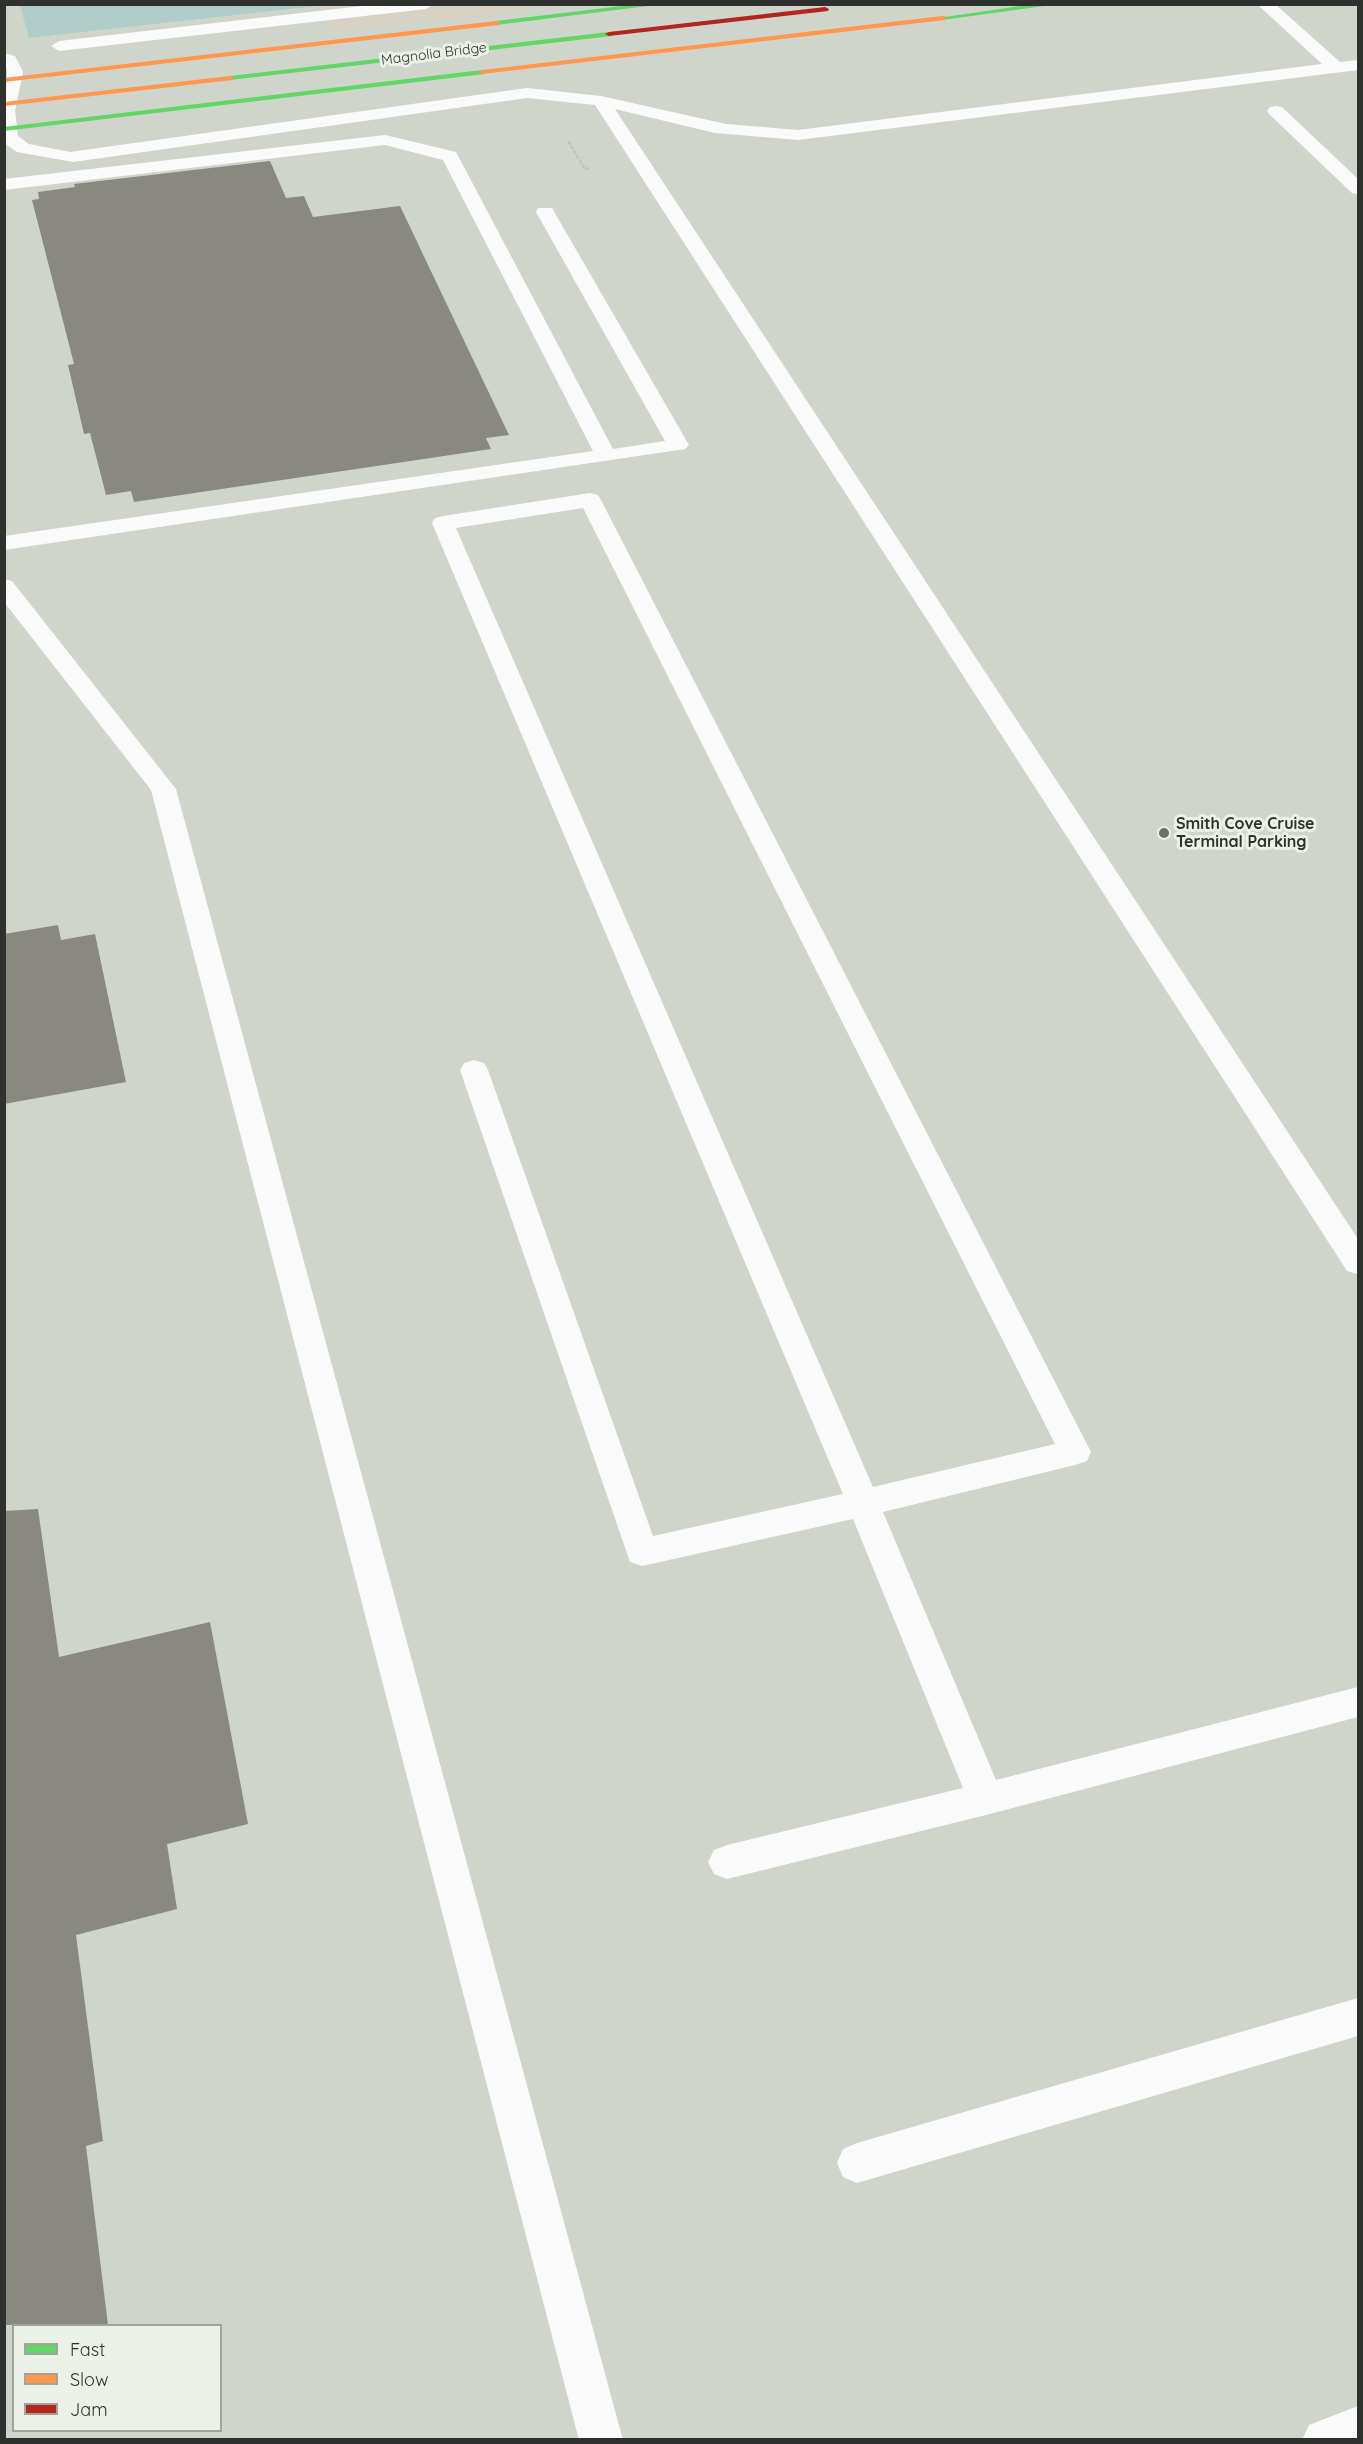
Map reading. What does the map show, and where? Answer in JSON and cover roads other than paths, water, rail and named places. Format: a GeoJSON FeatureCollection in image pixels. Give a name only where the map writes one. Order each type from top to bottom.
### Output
{"type":"FeatureCollection","features":[{"type":"Feature","properties":{"kind":"main road"},"geometry":{"type":"LineString","coordinates":[[4,80],[661,4]]}},
{"type":"Feature","properties":{"kind":"main road"},"geometry":{"type":"LineString","coordinates":[[4,129],[1056,4]]}},
{"type":"Feature","properties":{"kind":"main road","name":"Magnolia Bridge"},"geometry":{"type":"LineString","coordinates":[[4,104],[840,7]]}},
{"type":"Feature","properties":{"kind":"lane"},"geometry":{"type":"LineString","coordinates":[[58,46],[426,4]]}},
{"type":"Feature","properties":{"kind":"lane"},"geometry":{"type":"LineString","coordinates":[[1265,4],[1336,68]]}},
{"type":"Feature","properties":{"kind":"lane"},"geometry":{"type":"LineString","coordinates":[[4,58],[9,60],[15,72],[6,111],[9,138],[23,148],[67,157]]}},
{"type":"Feature","properties":{"kind":"lane"},"geometry":{"type":"LineString","coordinates":[[21,164],[527,93],[572,94],[705,126],[758,134],[798,135],[1359,65]]}},
{"type":"Feature","properties":{"kind":"lane"},"geometry":{"type":"LineString","coordinates":[[601,102],[1359,1263]]}},
{"type":"Feature","properties":{"kind":"lane"},"geometry":{"type":"LineString","coordinates":[[1276,111],[1359,189]]}},
{"type":"Feature","properties":{"kind":"lane"},"geometry":{"type":"LineString","coordinates":[[4,185],[385,140],[450,156],[606,456]]}},
{"type":"Feature","properties":{"kind":"lane"},"geometry":{"type":"LineString","coordinates":[[4,543],[678,445],[545,212]]}},
{"type":"Feature","properties":{"kind":"lane"},"geometry":{"type":"LineString","coordinates":[[474,1070],[642,1552],[863,1503],[1076,1452],[590,500],[443,524],[863,1503],[986,1799]]}},
{"type":"Feature","properties":{"kind":"lane"},"geometry":{"type":"LineString","coordinates":[[4,586],[163,789],[601,2439]]}},
{"type":"Feature","properties":{"kind":"lane"},"geometry":{"type":"LineString","coordinates":[[727,1862],[986,1799],[1359,1702]]}},
{"type":"Feature","properties":{"kind":"lane"},"geometry":{"type":"LineString","coordinates":[[857,2163],[1359,2017]]}},
{"type":"Feature","properties":{"kind":"lane"},"geometry":{"type":"LineString","coordinates":[[1324,2439],[1359,2428]]}},
{"type":"Feature","properties":{"kind":"water"},"geometry":{"type":"Polygon","coordinates":[[[20,4],[327,5],[29,38],[20,4]]]}},
{"type":"Feature","properties":{"kind":"place","name":"Smith Cove Cruise Terminal Parking"},"geometry":{"type":"Point","coordinates":[1164,833]}}]}
